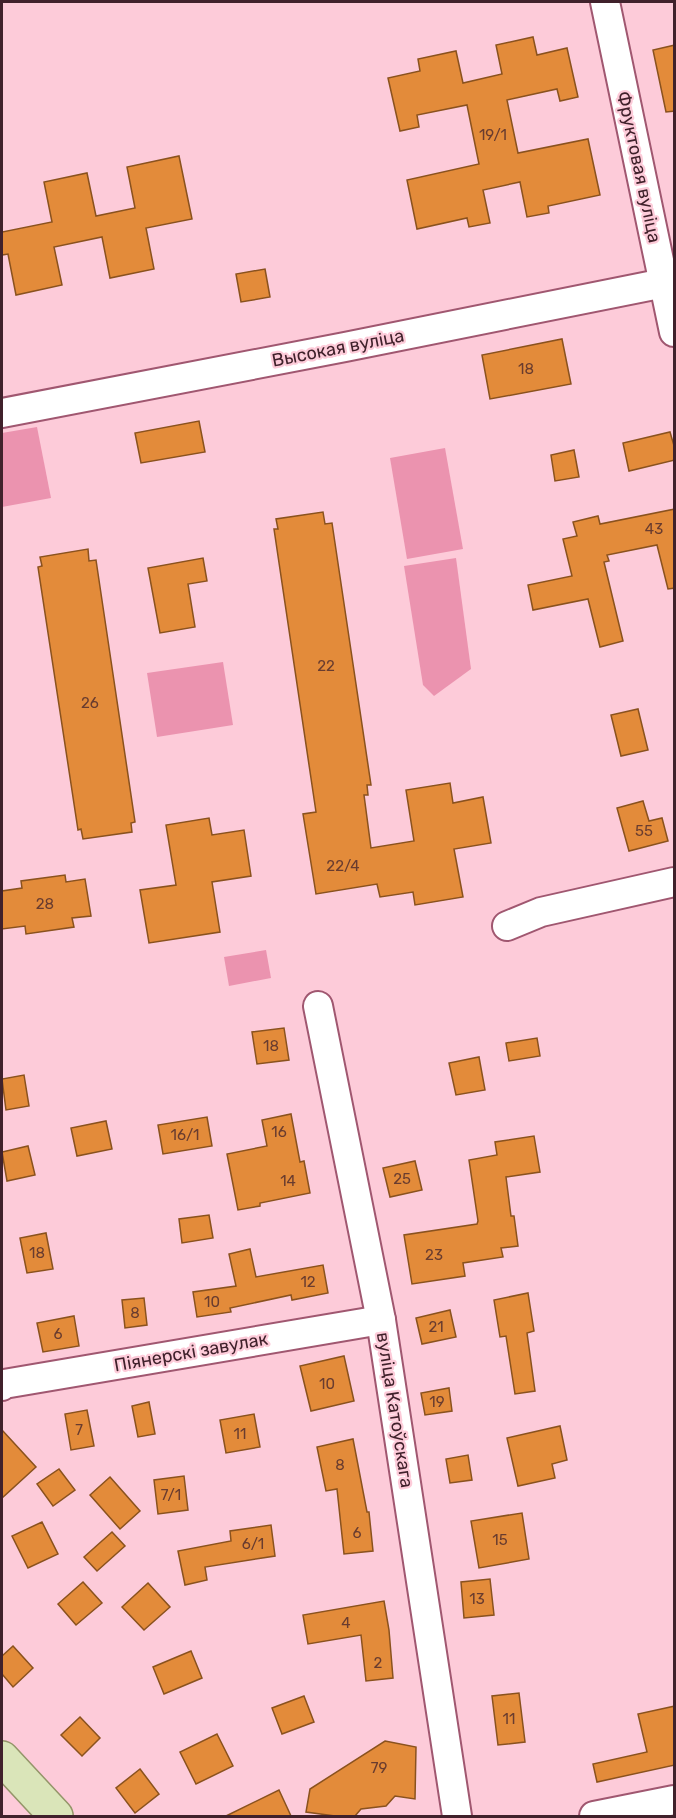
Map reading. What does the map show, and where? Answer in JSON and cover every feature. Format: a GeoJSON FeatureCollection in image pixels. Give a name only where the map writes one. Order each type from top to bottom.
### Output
{"type":"FeatureCollection","features":[{"type":"Feature","properties":{"kind":"main road"},"geometry":{"type":"LineString","coordinates":[[2,1758],[56,1816]]}},
{"type":"Feature","properties":{"kind":"street","name":"Фруктовая вуліца"},"geometry":{"type":"LineString","coordinates":[[605,2],[669,283],[675,332]]}},
{"type":"Feature","properties":{"kind":"street","name":"Высокая вуліца"},"geometry":{"type":"LineString","coordinates":[[2,413],[669,283]]}},
{"type":"Feature","properties":{"kind":"street"},"geometry":{"type":"LineString","coordinates":[[507,926],[541,912],[675,882]]}},
{"type":"Feature","properties":{"kind":"street","name":"вуліца Катоўскага"},"geometry":{"type":"LineString","coordinates":[[318,1006],[381,1320],[457,1816]]}},
{"type":"Feature","properties":{"kind":"street","name":"Піянерскі завулак"},"geometry":{"type":"LineString","coordinates":[[2,1380],[381,1320]]}},
{"type":"Feature","properties":{"kind":"street"},"geometry":{"type":"LineString","coordinates":[[594,1816],[675,1800]]}},
{"type":"Feature","properties":{"kind":"shaded area"},"geometry":{"type":"Polygon","coordinates":[[[37,427],[51,498],[2,507],[2,433],[37,427]]]}},
{"type":"Feature","properties":{"kind":"shaded area"},"geometry":{"type":"Polygon","coordinates":[[[445,448],[463,549],[407,559],[390,458],[445,448]]]}},
{"type":"Feature","properties":{"kind":"shaded area"},"geometry":{"type":"Polygon","coordinates":[[[456,558],[471,669],[434,696],[423,685],[404,566],[456,558]]]}},
{"type":"Feature","properties":{"kind":"shaded area"},"geometry":{"type":"Polygon","coordinates":[[[223,662],[233,725],[157,737],[147,673],[223,662]]]}},
{"type":"Feature","properties":{"kind":"shaded area"},"geometry":{"type":"Polygon","coordinates":[[[266,950],[271,978],[229,986],[224,957],[266,950]]]}},
{"type":"Feature","properties":{"kind":"building"},"geometry":{"type":"Polygon","coordinates":[[[533,37],[537,55],[567,48],[578,97],[560,101],[557,89],[507,100],[518,153],[588,139],[600,195],[548,206],[549,213],[527,217],[520,182],[483,190],[490,223],[469,227],[467,218],[417,229],[407,180],[479,164],[467,105],[417,115],[419,127],[400,131],[388,78],[420,71],[418,59],[456,51],[463,83],[502,74],[496,45],[533,37]]]}},
{"type":"Feature","properties":{"kind":"building"},"geometry":{"type":"Polygon","coordinates":[[[675,45],[675,111],[666,112],[653,50],[675,45]]]}},
{"type":"Feature","properties":{"kind":"building"},"geometry":{"type":"Polygon","coordinates":[[[179,156],[192,219],[146,228],[154,269],[110,278],[102,237],[54,247],[62,285],[16,295],[8,254],[2,255],[2,232],[52,222],[44,182],[87,173],[96,216],[135,208],[127,167],[179,156]]]}},
{"type":"Feature","properties":{"kind":"building"},"geometry":{"type":"Polygon","coordinates":[[[265,269],[270,297],[241,302],[236,274],[265,269]]]}},
{"type":"Feature","properties":{"kind":"building"},"geometry":{"type":"Polygon","coordinates":[[[562,339],[571,384],[490,399],[482,355],[562,339]]]}},
{"type":"Feature","properties":{"kind":"building"},"geometry":{"type":"Polygon","coordinates":[[[199,421],[205,452],[141,463],[135,433],[199,421]]]}},
{"type":"Feature","properties":{"kind":"building"},"geometry":{"type":"Polygon","coordinates":[[[670,432],[675,449],[675,460],[629,471],[623,443],[670,432]]]}},
{"type":"Feature","properties":{"kind":"building"},"geometry":{"type":"Polygon","coordinates":[[[574,450],[579,477],[555,481],[551,455],[574,450]]]}},
{"type":"Feature","properties":{"kind":"building"},"geometry":{"type":"Polygon","coordinates":[[[675,509],[675,588],[668,589],[657,545],[607,555],[609,561],[604,562],[623,641],[600,647],[588,599],[533,610],[528,585],[572,576],[563,539],[577,536],[573,522],[598,516],[600,524],[675,509]]]}},
{"type":"Feature","properties":{"kind":"building"},"geometry":{"type":"Polygon","coordinates":[[[323,512],[325,524],[332,523],[371,785],[367,785],[368,795],[364,795],[371,848],[414,841],[406,790],[450,783],[453,803],[483,797],[491,843],[454,849],[463,897],[415,905],[413,892],[380,897],[377,884],[316,894],[303,814],[316,812],[274,529],[278,529],[276,519],[323,512]]]}},
{"type":"Feature","properties":{"kind":"building"},"geometry":{"type":"Polygon","coordinates":[[[88,549],[89,561],[96,560],[135,822],[131,823],[132,832],[83,839],[81,829],[78,830],[38,567],[42,566],[40,557],[88,549]]]}},
{"type":"Feature","properties":{"kind":"building"},"geometry":{"type":"Polygon","coordinates":[[[203,558],[207,581],[188,584],[195,627],[160,633],[148,568],[203,558]]]}},
{"type":"Feature","properties":{"kind":"building"},"geometry":{"type":"Polygon","coordinates":[[[638,709],[648,750],[621,756],[611,715],[638,709]]]}},
{"type":"Feature","properties":{"kind":"building"},"geometry":{"type":"Polygon","coordinates":[[[643,801],[649,821],[662,818],[668,841],[629,851],[617,808],[643,801]]]}},
{"type":"Feature","properties":{"kind":"building"},"geometry":{"type":"Polygon","coordinates":[[[209,818],[212,835],[244,830],[251,876],[212,882],[220,932],[149,943],[140,890],[176,885],[166,825],[209,818]]]}},
{"type":"Feature","properties":{"kind":"building"},"geometry":{"type":"Polygon","coordinates":[[[65,875],[66,882],[85,879],[91,916],[72,918],[74,927],[26,934],[25,926],[2,929],[2,891],[22,888],[21,881],[65,875]]]}},
{"type":"Feature","properties":{"kind":"building"},"geometry":{"type":"Polygon","coordinates":[[[284,1028],[289,1060],[257,1064],[252,1032],[284,1028]]]}},
{"type":"Feature","properties":{"kind":"building"},"geometry":{"type":"Polygon","coordinates":[[[537,1038],[540,1056],[509,1061],[506,1043],[537,1038]]]}},
{"type":"Feature","properties":{"kind":"building"},"geometry":{"type":"Polygon","coordinates":[[[479,1057],[485,1090],[456,1095],[449,1063],[479,1057]]]}},
{"type":"Feature","properties":{"kind":"building"},"geometry":{"type":"Polygon","coordinates":[[[24,1075],[29,1106],[6,1110],[2,1079],[24,1075]]]}},
{"type":"Feature","properties":{"kind":"building"},"geometry":{"type":"Polygon","coordinates":[[[291,1114],[300,1162],[304,1161],[310,1193],[238,1210],[227,1154],[267,1146],[262,1120],[291,1114]]]}},
{"type":"Feature","properties":{"kind":"building"},"geometry":{"type":"Polygon","coordinates":[[[207,1117],[212,1146],[163,1154],[158,1125],[207,1117]]]}},
{"type":"Feature","properties":{"kind":"building"},"geometry":{"type":"Polygon","coordinates":[[[106,1121],[112,1149],[77,1156],[71,1128],[106,1121]]]}},
{"type":"Feature","properties":{"kind":"building"},"geometry":{"type":"Polygon","coordinates":[[[534,1136],[540,1172],[506,1177],[518,1246],[501,1248],[503,1257],[463,1263],[465,1276],[412,1284],[404,1235],[477,1224],[469,1160],[497,1155],[495,1142],[534,1136]]]}},
{"type":"Feature","properties":{"kind":"building"},"geometry":{"type":"Polygon","coordinates":[[[28,1146],[35,1175],[7,1181],[2,1152],[28,1146]]]}},
{"type":"Feature","properties":{"kind":"building"},"geometry":{"type":"Polygon","coordinates":[[[415,1161],[422,1190],[390,1197],[383,1168],[415,1161]]]}},
{"type":"Feature","properties":{"kind":"building"},"geometry":{"type":"Polygon","coordinates":[[[209,1215],[213,1238],[182,1243],[179,1219],[209,1215]]]}},
{"type":"Feature","properties":{"kind":"building"},"geometry":{"type":"Polygon","coordinates":[[[46,1233],[53,1269],[27,1273],[20,1238],[46,1233]]]}},
{"type":"Feature","properties":{"kind":"building"},"geometry":{"type":"Polygon","coordinates":[[[250,1249],[256,1277],[323,1265],[328,1293],[292,1300],[291,1295],[230,1308],[231,1312],[197,1317],[193,1292],[236,1286],[229,1254],[250,1249]]]}},
{"type":"Feature","properties":{"kind":"building"},"geometry":{"type":"Polygon","coordinates":[[[528,1293],[534,1331],[527,1333],[535,1391],[515,1394],[506,1336],[500,1337],[494,1300],[528,1293]]]}},
{"type":"Feature","properties":{"kind":"building"},"geometry":{"type":"Polygon","coordinates":[[[144,1298],[147,1325],[125,1328],[122,1300],[144,1298]]]}},
{"type":"Feature","properties":{"kind":"building"},"geometry":{"type":"Polygon","coordinates":[[[450,1310],[456,1337],[422,1344],[416,1318],[450,1310]]]}},
{"type":"Feature","properties":{"kind":"building"},"geometry":{"type":"Polygon","coordinates":[[[74,1316],[79,1346],[43,1352],[37,1323],[74,1316]]]}},
{"type":"Feature","properties":{"kind":"building"},"geometry":{"type":"Polygon","coordinates":[[[344,1356],[354,1401],[311,1411],[300,1366],[344,1356]]]}},
{"type":"Feature","properties":{"kind":"building"},"geometry":{"type":"Polygon","coordinates":[[[449,1388],[452,1411],[425,1415],[421,1393],[449,1388]]]}},
{"type":"Feature","properties":{"kind":"building"},"geometry":{"type":"Polygon","coordinates":[[[149,1402],[155,1434],[138,1437],[132,1406],[149,1402]]]}},
{"type":"Feature","properties":{"kind":"building"},"geometry":{"type":"Polygon","coordinates":[[[87,1410],[94,1446],[71,1450],[65,1414],[87,1410]]]}},
{"type":"Feature","properties":{"kind":"building"},"geometry":{"type":"Polygon","coordinates":[[[254,1414],[260,1447],[226,1453],[220,1420],[254,1414]]]}},
{"type":"Feature","properties":{"kind":"building"},"geometry":{"type":"Polygon","coordinates":[[[560,1426],[567,1460],[552,1464],[555,1478],[518,1486],[507,1438],[560,1426]]]}},
{"type":"Feature","properties":{"kind":"building"},"geometry":{"type":"Polygon","coordinates":[[[2,1430],[36,1467],[2,1498],[2,1430]]]}},
{"type":"Feature","properties":{"kind":"building"},"geometry":{"type":"Polygon","coordinates":[[[353,1439],[367,1512],[369,1512],[373,1551],[344,1554],[337,1489],[326,1491],[317,1447],[353,1439]]]}},
{"type":"Feature","properties":{"kind":"building"},"geometry":{"type":"Polygon","coordinates":[[[468,1455],[472,1480],[450,1483],[446,1459],[468,1455]]]}},
{"type":"Feature","properties":{"kind":"building"},"geometry":{"type":"Polygon","coordinates":[[[59,1469],[75,1490],[53,1506],[37,1484],[59,1469]]]}},
{"type":"Feature","properties":{"kind":"building"},"geometry":{"type":"Polygon","coordinates":[[[184,1476],[188,1510],[158,1514],[154,1480],[184,1476]]]}},
{"type":"Feature","properties":{"kind":"building"},"geometry":{"type":"Polygon","coordinates":[[[110,1477],[140,1511],[120,1529],[90,1495],[110,1477]]]}},
{"type":"Feature","properties":{"kind":"building"},"geometry":{"type":"Polygon","coordinates":[[[522,1513],[529,1559],[479,1568],[471,1521],[522,1513]]]}},
{"type":"Feature","properties":{"kind":"building"},"geometry":{"type":"Polygon","coordinates":[[[42,1522],[58,1554],[28,1568],[12,1536],[42,1522]]]}},
{"type":"Feature","properties":{"kind":"building"},"geometry":{"type":"Polygon","coordinates":[[[271,1525],[275,1556],[205,1567],[207,1580],[185,1585],[178,1551],[231,1541],[230,1531],[271,1525]]]}},
{"type":"Feature","properties":{"kind":"building"},"geometry":{"type":"Polygon","coordinates":[[[112,1532],[125,1546],[97,1571],[84,1557],[112,1532]]]}},
{"type":"Feature","properties":{"kind":"building"},"geometry":{"type":"Polygon","coordinates":[[[490,1579],[494,1615],[464,1618],[461,1582],[490,1579]]]}},
{"type":"Feature","properties":{"kind":"building"},"geometry":{"type":"Polygon","coordinates":[[[83,1582],[102,1603],[76,1625],[58,1604],[83,1582]]]}},
{"type":"Feature","properties":{"kind":"building"},"geometry":{"type":"Polygon","coordinates":[[[148,1583],[170,1607],[144,1630],[122,1607],[148,1583]]]}},
{"type":"Feature","properties":{"kind":"building"},"geometry":{"type":"Polygon","coordinates":[[[384,1601],[393,1678],[366,1681],[361,1635],[308,1644],[303,1615],[384,1601]]]}},
{"type":"Feature","properties":{"kind":"building"},"geometry":{"type":"Polygon","coordinates":[[[13,1646],[33,1668],[13,1687],[2,1674],[2,1656],[13,1646]]]}},
{"type":"Feature","properties":{"kind":"building"},"geometry":{"type":"Polygon","coordinates":[[[191,1651],[202,1678],[164,1694],[153,1667],[191,1651]]]}},
{"type":"Feature","properties":{"kind":"building"},"geometry":{"type":"Polygon","coordinates":[[[519,1693],[525,1742],[498,1745],[492,1696],[519,1693]]]}},
{"type":"Feature","properties":{"kind":"building"},"geometry":{"type":"Polygon","coordinates":[[[304,1696],[314,1722],[282,1734],[272,1708],[304,1696]]]}},
{"type":"Feature","properties":{"kind":"building"},"geometry":{"type":"Polygon","coordinates":[[[675,1706],[675,1765],[597,1782],[593,1764],[647,1752],[638,1714],[675,1706]]]}},
{"type":"Feature","properties":{"kind":"building"},"geometry":{"type":"Polygon","coordinates":[[[80,1717],[100,1738],[82,1756],[61,1735],[80,1717]]]}},
{"type":"Feature","properties":{"kind":"building"},"geometry":{"type":"Polygon","coordinates":[[[217,1734],[233,1766],[196,1784],[180,1752],[217,1734]]]}},
{"type":"Feature","properties":{"kind":"building"},"geometry":{"type":"Polygon","coordinates":[[[385,1741],[416,1747],[415,1799],[395,1796],[386,1806],[361,1809],[355,1816],[306,1812],[310,1789],[385,1741]]]}},
{"type":"Feature","properties":{"kind":"building"},"geometry":{"type":"Polygon","coordinates":[[[140,1769],[159,1794],[135,1813],[116,1788],[140,1769]]]}},
{"type":"Feature","properties":{"kind":"building"},"geometry":{"type":"Polygon","coordinates":[[[279,1790],[291,1816],[226,1816],[279,1790]]]}}]}
